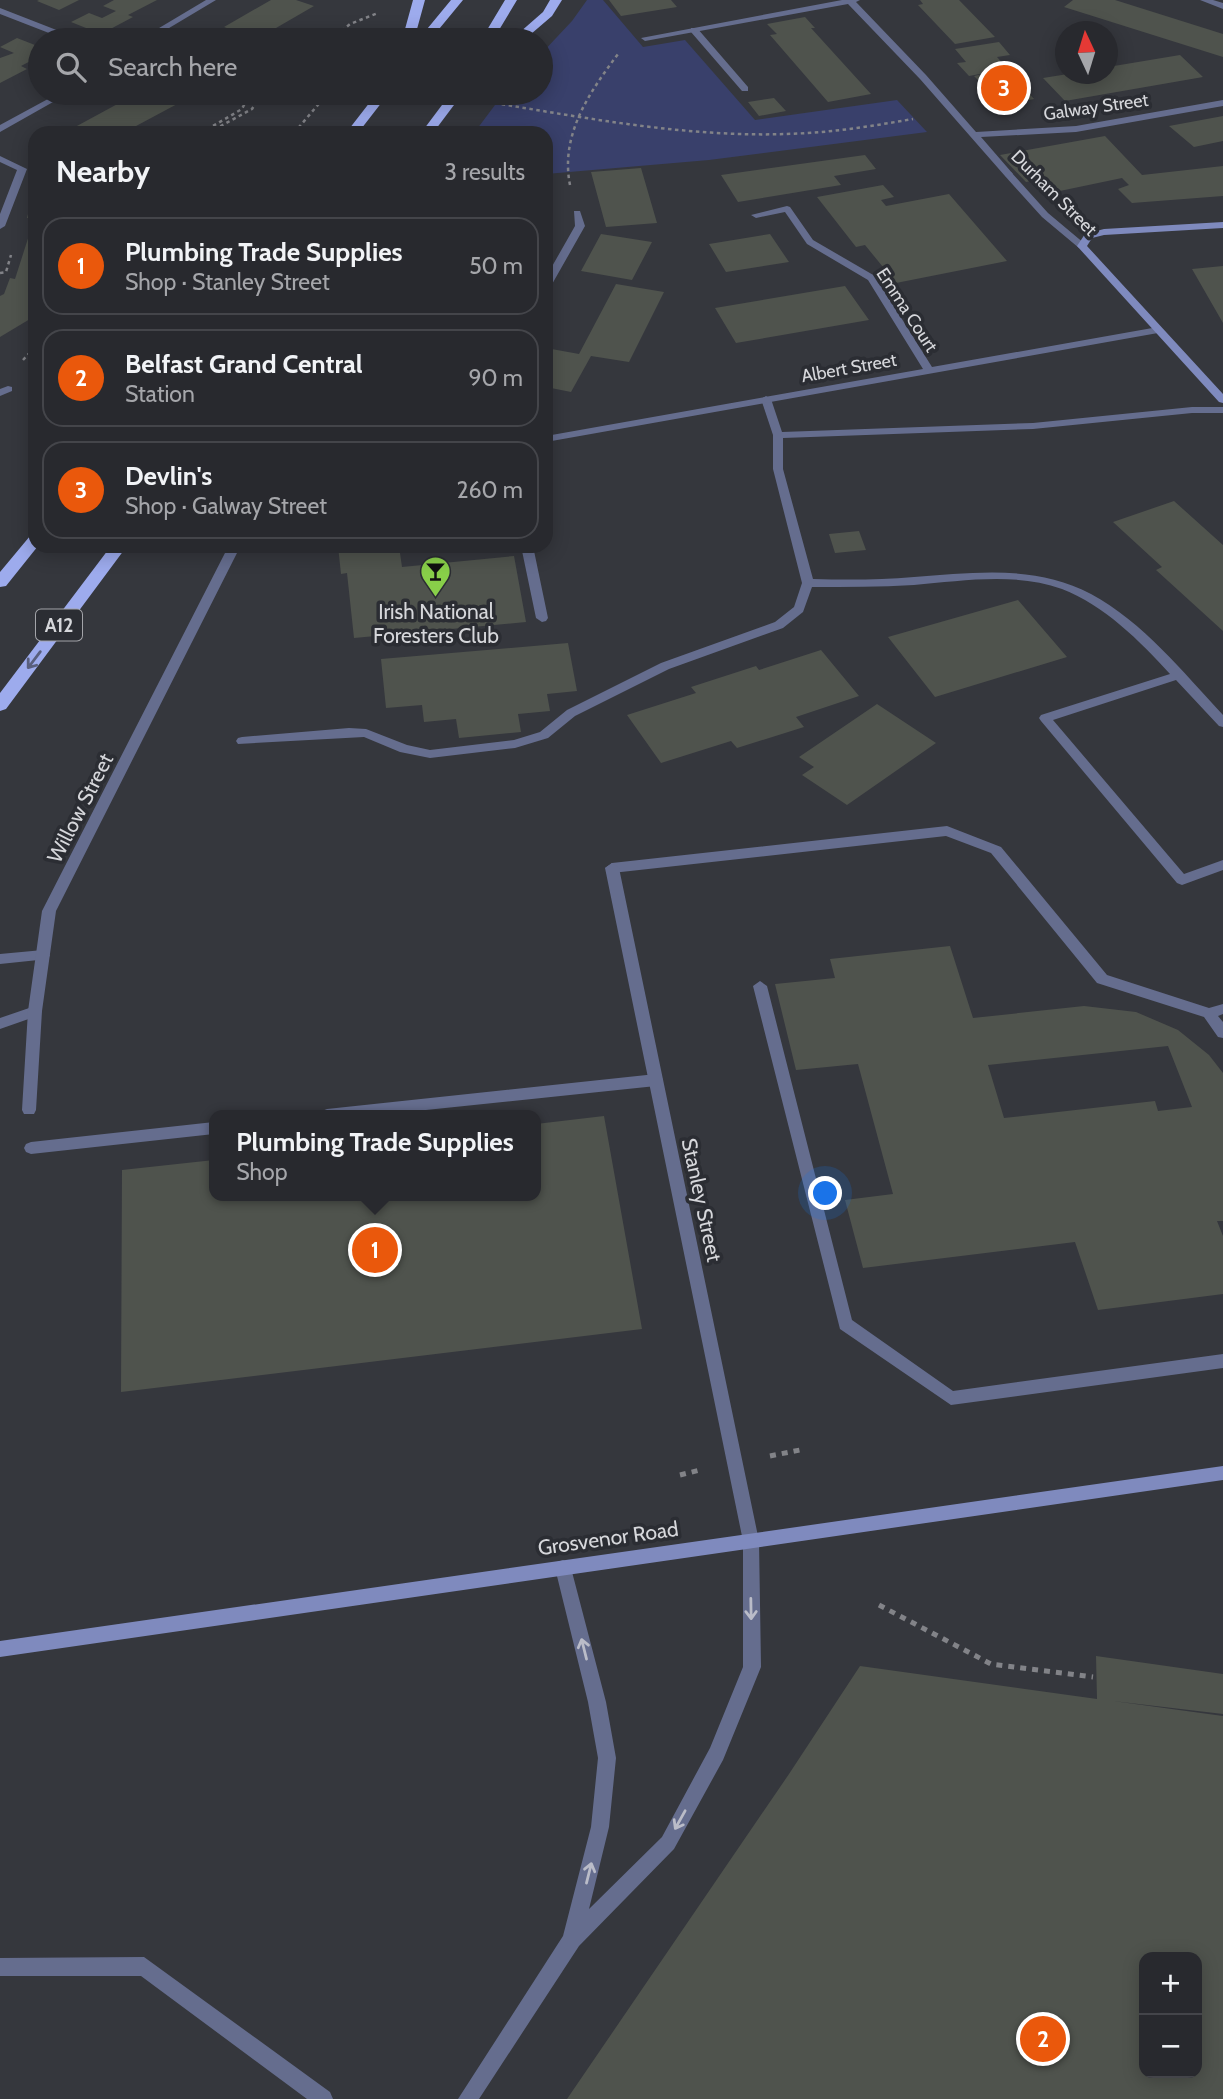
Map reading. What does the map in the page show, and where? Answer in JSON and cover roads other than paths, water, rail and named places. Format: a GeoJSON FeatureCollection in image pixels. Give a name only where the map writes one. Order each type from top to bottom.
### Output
{"type":"FeatureCollection","features":[{"type":"Feature","properties":{"kind":"highway"},"geometry":{"type":"LineString","coordinates":[[411,28],[419,0]]}},
{"type":"Feature","properties":{"kind":"highway"},"geometry":{"type":"LineString","coordinates":[[434,28],[457,0]]}},
{"type":"Feature","properties":{"kind":"highway"},"geometry":{"type":"LineString","coordinates":[[494,28],[511,0]]}},
{"type":"Feature","properties":{"kind":"highway"},"geometry":{"type":"LineString","coordinates":[[531,28],[548,14],[556,0]]}},
{"type":"Feature","properties":{"kind":"highway"},"geometry":{"type":"LineString","coordinates":[[357,126],[374,105]]}},
{"type":"Feature","properties":{"kind":"highway"},"geometry":{"type":"LineString","coordinates":[[432,126],[448,105]]}},
{"type":"Feature","properties":{"kind":"highway"},"geometry":{"type":"LineString","coordinates":[[0,582],[28,547]]}},
{"type":"Feature","properties":{"kind":"highway","name":"A12"},"geometry":{"type":"LineString","coordinates":[[0,705],[113,553]]}},
{"type":"Feature","properties":{"kind":"main road"},"geometry":{"type":"LineString","coordinates":[[1082,246],[1088,236],[1104,232],[1223,225]]}},
{"type":"Feature","properties":{"kind":"main road","name":"Durham Street"},"geometry":{"type":"LineString","coordinates":[[1082,246],[1223,400]]}},
{"type":"Feature","properties":{"kind":"main road","name":"Grosvenor Road"},"geometry":{"type":"LineString","coordinates":[[0,1649],[1223,1473]]}},
{"type":"Feature","properties":{"kind":"street"},"geometry":{"type":"LineString","coordinates":[[164,28],[212,0]]}},
{"type":"Feature","properties":{"kind":"street"},"geometry":{"type":"LineString","coordinates":[[645,38],[853,0]]}},
{"type":"Feature","properties":{"kind":"street","name":"Durham Street"},"geometry":{"type":"LineString","coordinates":[[853,0],[860,11],[1045,215],[1082,246]]}},
{"type":"Feature","properties":{"kind":"street"},"geometry":{"type":"LineString","coordinates":[[1204,0],[1223,6]]}},
{"type":"Feature","properties":{"kind":"street"},"geometry":{"type":"LineString","coordinates":[[0,11],[43,28]]}},
{"type":"Feature","properties":{"kind":"street"},"geometry":{"type":"LineString","coordinates":[[694,30],[745,89]]}},
{"type":"Feature","properties":{"kind":"street","name":"Galway Street"},"geometry":{"type":"LineString","coordinates":[[973,135],[1076,128],[1223,103]]}},
{"type":"Feature","properties":{"kind":"street"},"geometry":{"type":"LineString","coordinates":[[0,129],[43,105]]}},
{"type":"Feature","properties":{"kind":"street"},"geometry":{"type":"LineString","coordinates":[[0,159],[22,169],[0,226]]}},
{"type":"Feature","properties":{"kind":"street","name":"Emma Court"},"geometry":{"type":"LineString","coordinates":[[755,215],[787,209],[810,242],[872,278],[929,372]]}},
{"type":"Feature","properties":{"kind":"street"},"geometry":{"type":"LineString","coordinates":[[553,273],[580,226],[577,213]]}},
{"type":"Feature","properties":{"kind":"street"},"geometry":{"type":"LineString","coordinates":[[553,257],[561,259]]}},
{"type":"Feature","properties":{"kind":"street","name":"Albert Street"},"geometry":{"type":"LineString","coordinates":[[553,438],[1158,330]]}},
{"type":"Feature","properties":{"kind":"street"},"geometry":{"type":"LineString","coordinates":[[242,741],[366,733],[404,749],[430,754],[515,744],[544,735],[570,713],[665,666],[779,625],[799,609],[808,583],[778,469],[778,435],[766,399]]}},
{"type":"Feature","properties":{"kind":"street"},"geometry":{"type":"LineString","coordinates":[[778,435],[1033,426],[1192,410],[1223,410]]}},
{"type":"Feature","properties":{"kind":"street","name":"Willow Street"},"geometry":{"type":"LineString","coordinates":[[29,1110],[35,1011],[49,911],[231,553]]}},
{"type":"Feature","properties":{"kind":"street"},"geometry":{"type":"LineString","coordinates":[[528,553],[542,618]]}},
{"type":"Feature","properties":{"kind":"street"},"geometry":{"type":"LineString","coordinates":[[808,583],[859,584],[998,575],[1026,577],[1069,587],[1103,607],[1154,649],[1223,723]]}},
{"type":"Feature","properties":{"kind":"street"},"geometry":{"type":"LineString","coordinates":[[1179,675],[1045,718],[1182,880],[1223,865]]}},
{"type":"Feature","properties":{"kind":"street","name":"Stanley Street"},"geometry":{"type":"LineString","coordinates":[[572,1939],[668,1843],[717,1754],[752,1667],[751,1541],[612,868],[947,831],[996,849],[1102,979],[1216,1011]]}},
{"type":"Feature","properties":{"kind":"street"},"geometry":{"type":"LineString","coordinates":[[0,958],[43,956]]}},
{"type":"Feature","properties":{"kind":"street"},"geometry":{"type":"LineString","coordinates":[[760,986],[845,1324],[951,1398],[1223,1360]]}},
{"type":"Feature","properties":{"kind":"street"},"geometry":{"type":"LineString","coordinates":[[0,1024],[35,1011]]}},
{"type":"Feature","properties":{"kind":"street"},"geometry":{"type":"LineString","coordinates":[[1216,1011],[1223,1033]]}},
{"type":"Feature","properties":{"kind":"street"},"geometry":{"type":"LineString","coordinates":[[374,1110],[656,1080]]}},
{"type":"Feature","properties":{"kind":"street"},"geometry":{"type":"LineString","coordinates":[[31,1148],[209,1129]]}},
{"type":"Feature","properties":{"kind":"street"},"geometry":{"type":"LineString","coordinates":[[468,2099],[572,1939],[600,1827],[607,1758],[597,1702],[563,1567]]}},
{"type":"Feature","properties":{"kind":"street"},"geometry":{"type":"LineString","coordinates":[[0,1967],[144,1966],[299,2092],[323,2099]]}},
{"type":"Feature","properties":{"kind":"place","name":"Devlin's"},"geometry":{"type":"Point","coordinates":[1004,88]}},
{"type":"Feature","properties":{"kind":"place","name":"Irish National Foresters Club"},"geometry":{"type":"Point","coordinates":[436,598]}},
{"type":"Feature","properties":{"kind":"place","name":"Plumbing Trade Supplies"},"geometry":{"type":"Point","coordinates":[375,1250]}},
{"type":"Feature","properties":{"kind":"place","name":"Belfast Grand Central"},"geometry":{"type":"Point","coordinates":[1043,2039]}}]}
